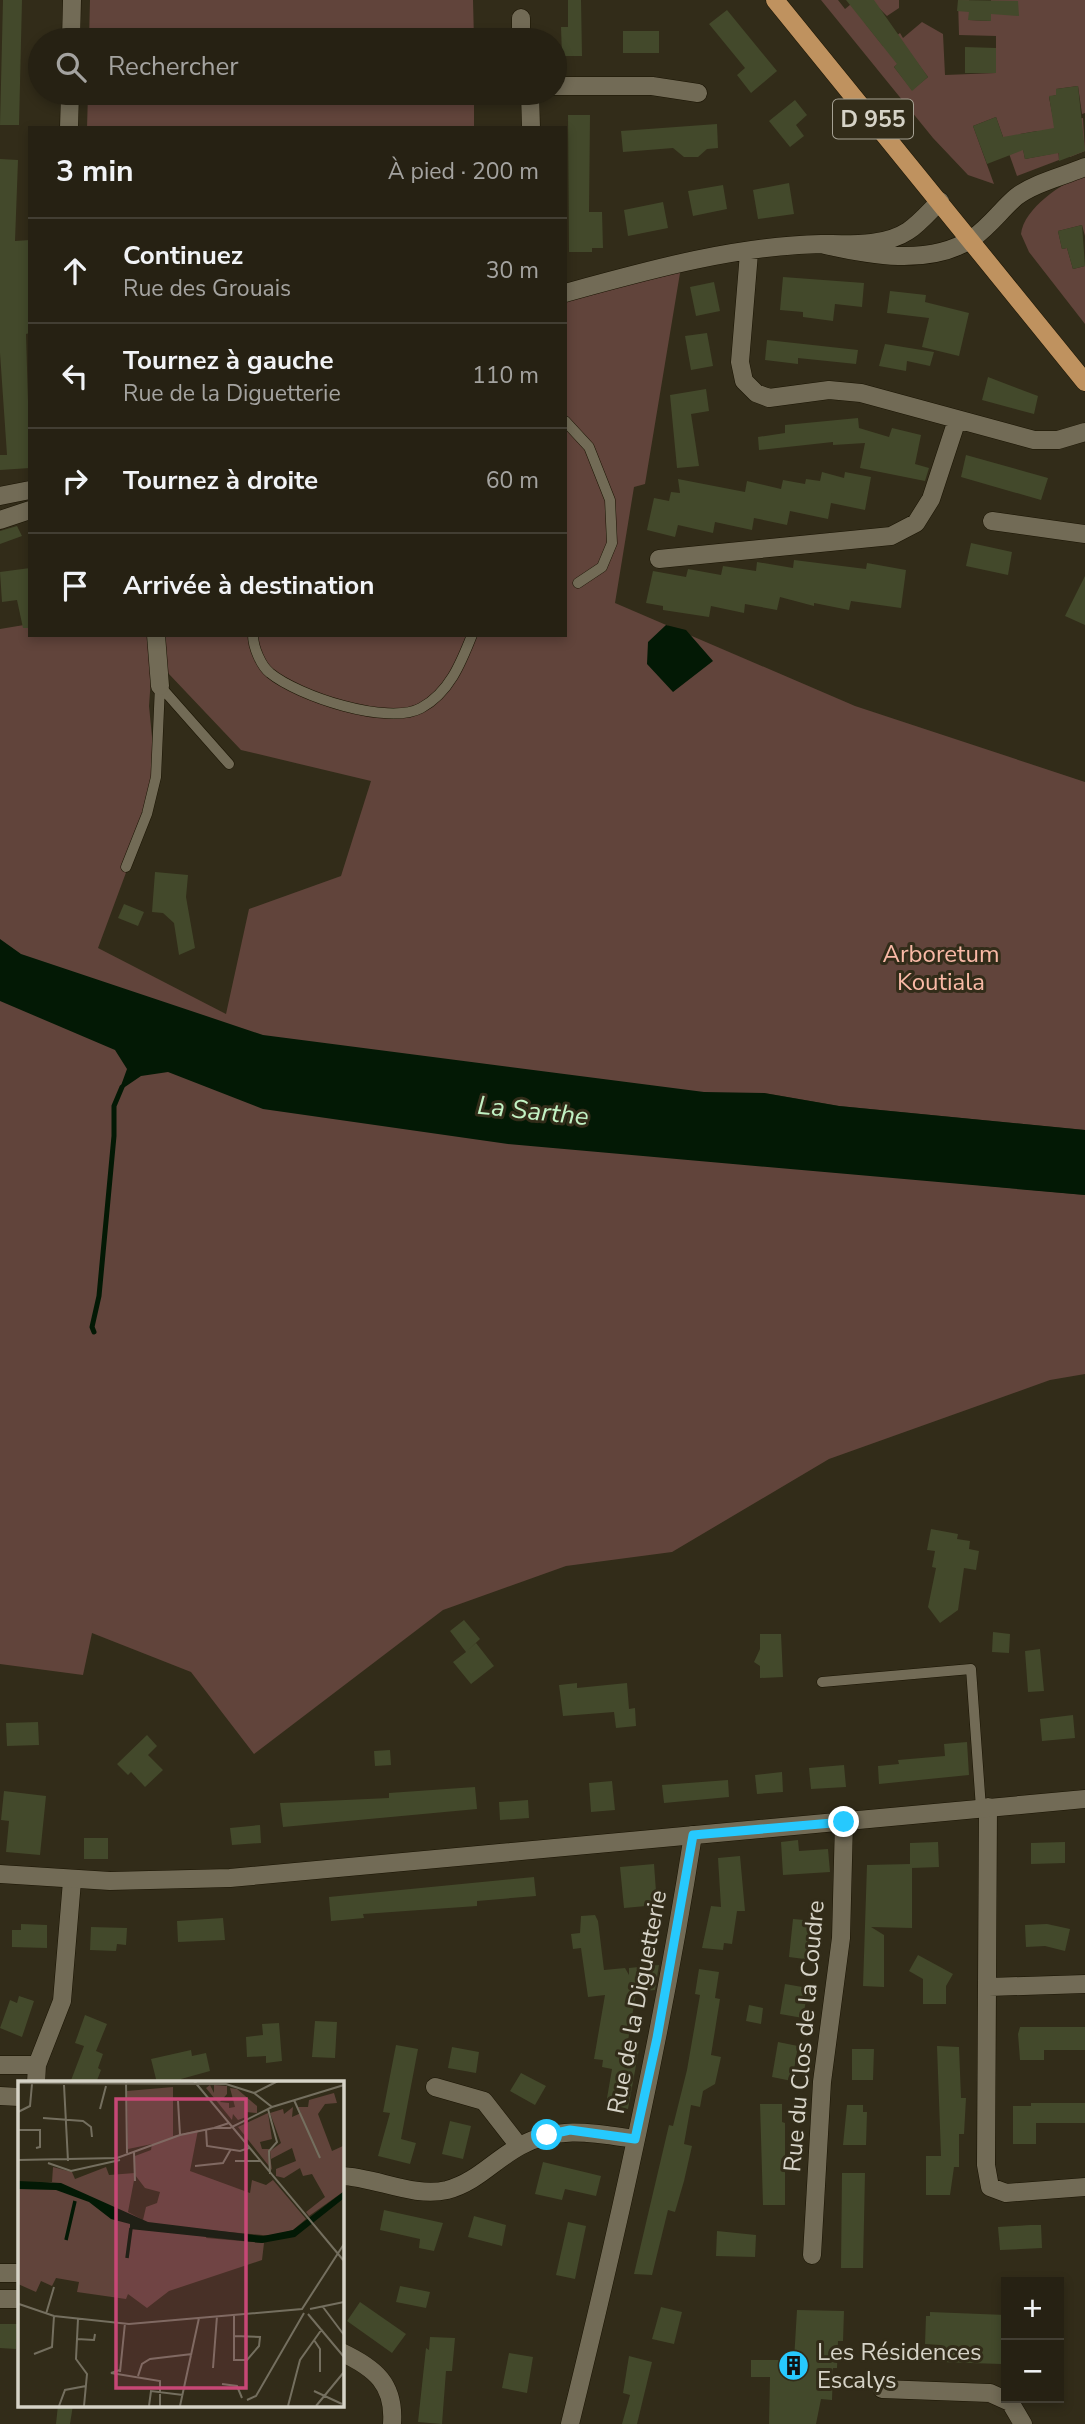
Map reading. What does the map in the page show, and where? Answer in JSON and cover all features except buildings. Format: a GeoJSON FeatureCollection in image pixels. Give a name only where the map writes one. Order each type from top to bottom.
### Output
{"type":"FeatureCollection","features":[{"type":"Feature","properties":{"kind":"main road","name":"D 955"},"geometry":{"type":"LineString","coordinates":[[775,0],[1085,382]]}},
{"type":"Feature","properties":{"kind":"street"},"geometry":{"type":"LineString","coordinates":[[71,28],[72,0]]}},
{"type":"Feature","properties":{"kind":"street"},"geometry":{"type":"LineString","coordinates":[[521,18],[521,28]]}},
{"type":"Feature","properties":{"kind":"street"},"geometry":{"type":"LineString","coordinates":[[567,86],[652,86],[698,93]]}},
{"type":"Feature","properties":{"kind":"street"},"geometry":{"type":"LineString","coordinates":[[69,126],[70,105]]}},
{"type":"Feature","properties":{"kind":"street"},"geometry":{"type":"LineString","coordinates":[[530,105],[530,126]]}},
{"type":"Feature","properties":{"kind":"street"},"geometry":{"type":"LineString","coordinates":[[821,244],[897,257],[949,248],[971,240],[994,223],[1017,197],[1085,167]]}},
{"type":"Feature","properties":{"kind":"street"},"geometry":{"type":"LineString","coordinates":[[567,292],[682,261],[792,245],[866,243],[895,237],[908,231],[940,201]]}},
{"type":"Feature","properties":{"kind":"street"},"geometry":{"type":"LineString","coordinates":[[749,253],[740,362],[744,380],[756,393],[769,398],[829,390],[860,393],[1034,440],[1058,440],[1085,432]]}},
{"type":"Feature","properties":{"kind":"street"},"geometry":{"type":"LineString","coordinates":[[659,559],[891,536],[916,523],[931,499],[957,420]]}},
{"type":"Feature","properties":{"kind":"street"},"geometry":{"type":"LineString","coordinates":[[0,496],[28,490]]}},
{"type":"Feature","properties":{"kind":"street"},"geometry":{"type":"LineString","coordinates":[[0,520],[28,511]]}},
{"type":"Feature","properties":{"kind":"street"},"geometry":{"type":"LineString","coordinates":[[992,521],[1085,534]]}},
{"type":"Feature","properties":{"kind":"street"},"geometry":{"type":"LineString","coordinates":[[156,637],[160,686]]}},
{"type":"Feature","properties":{"kind":"street"},"geometry":{"type":"LineString","coordinates":[[0,1874],[72,1881],[230,1878],[1085,1799]]}},
{"type":"Feature","properties":{"kind":"street"},"geometry":{"type":"LineString","coordinates":[[985,1807],[989,1987],[986,2165],[990,2187],[1006,2193],[1085,2187]]}},
{"type":"Feature","properties":{"kind":"street","name":"Rue du Clos de la Coudre"},"geometry":{"type":"LineString","coordinates":[[812,2255],[822,2082],[840,1951],[844,1822]]}},
{"type":"Feature","properties":{"kind":"street","name":"Rue de la Diguetterie"},"geometry":{"type":"LineString","coordinates":[[570,2424],[657,2038],[693,1835]]}},
{"type":"Feature","properties":{"kind":"street"},"geometry":{"type":"LineString","coordinates":[[0,2065],[36,2074],[62,2001],[72,1881]]}},
{"type":"Feature","properties":{"kind":"street"},"geometry":{"type":"LineString","coordinates":[[989,1987],[1085,1984]]}},
{"type":"Feature","properties":{"kind":"street"},"geometry":{"type":"LineString","coordinates":[[435,2087],[484,2101],[519,2146]]}},
{"type":"Feature","properties":{"kind":"street"},"geometry":{"type":"LineString","coordinates":[[0,2096],[18,2097]]}},
{"type":"Feature","properties":{"kind":"street"},"geometry":{"type":"LineString","coordinates":[[343,2176],[422,2191],[445,2190],[469,2182],[519,2146],[547,2135],[570,2130],[635,2139]]}},
{"type":"Feature","properties":{"kind":"street"},"geometry":{"type":"LineString","coordinates":[[0,2273],[18,2273]]}},
{"type":"Feature","properties":{"kind":"street"},"geometry":{"type":"LineString","coordinates":[[0,2299],[18,2299]]}},
{"type":"Feature","properties":{"kind":"street"},"geometry":{"type":"LineString","coordinates":[[343,2353],[368,2365],[386,2386],[393,2410],[391,2424]]}},
{"type":"Feature","properties":{"kind":"street"},"geometry":{"type":"LineString","coordinates":[[882,2389],[990,2393],[1010,2402],[1023,2424]]}},
{"type":"Feature","properties":{"kind":"lane"},"geometry":{"type":"LineString","coordinates":[[567,423],[589,447],[610,500],[612,542],[602,567],[578,583]]}},
{"type":"Feature","properties":{"kind":"lane"},"geometry":{"type":"LineString","coordinates":[[253,637],[253,644],[268,672],[307,694],[377,713],[407,714],[438,697],[460,667],[471,637]]}},
{"type":"Feature","properties":{"kind":"lane"},"geometry":{"type":"LineString","coordinates":[[160,686],[229,764]]}},
{"type":"Feature","properties":{"kind":"lane"},"geometry":{"type":"LineString","coordinates":[[126,867],[147,816],[156,777],[160,686]]}},
{"type":"Feature","properties":{"kind":"lane"},"geometry":{"type":"LineString","coordinates":[[822,1682],[971,1669],[985,1807]]}},
{"type":"Feature","properties":{"kind":"green space"},"geometry":{"type":"Polygon","coordinates":[[[90,0],[473,0],[474,28],[89,28],[90,0]]]}},
{"type":"Feature","properties":{"kind":"green space"},"geometry":{"type":"Polygon","coordinates":[[[821,0],[838,0],[845,9],[856,0],[899,0],[899,8],[887,16],[880,9],[864,22],[883,46],[900,33],[903,38],[922,22],[943,34],[945,75],[996,73],[996,36],[959,35],[958,0],[969,0],[969,20],[990,21],[991,0],[1085,0],[1085,113],[1082,114],[1078,86],[1056,89],[1056,95],[1049,97],[1054,123],[1083,118],[1085,151],[1070,157],[1067,139],[1057,141],[1055,135],[1039,141],[1037,131],[1020,134],[1025,159],[1051,154],[1050,148],[1058,146],[1059,160],[1017,176],[996,117],[973,126],[994,184],[968,175],[933,138],[821,0]],[[910,53],[894,67],[912,90],[928,77],[910,53]]]}},
{"type":"Feature","properties":{"kind":"green space"},"geometry":{"type":"Polygon","coordinates":[[[88,105],[474,105],[474,126],[87,126],[88,105]]]}},
{"type":"Feature","properties":{"kind":"green space"},"geometry":{"type":"Polygon","coordinates":[[[1085,174],[1085,236],[1082,225],[1058,231],[1062,249],[1067,248],[1073,269],[1085,266],[1085,324],[1029,252],[1021,234],[1029,215],[1037,206],[1055,190],[1085,174]]]}},
{"type":"Feature","properties":{"kind":"green space","name":"Arboretum Koutiala"},"geometry":{"type":"Polygon","coordinates":[[[682,261],[645,484],[634,487],[615,603],[855,706],[1085,782],[1085,1130],[839,1106],[764,1093],[744,1163],[1085,1195],[1085,1374],[1050,1380],[829,1459],[672,1552],[566,1566],[443,1610],[254,1754],[191,1672],[92,1633],[83,1675],[0,1664],[0,629],[28,624],[28,637],[154,637],[149,706],[156,777],[147,816],[98,948],[226,1014],[249,909],[341,876],[371,781],[241,750],[168,673],[163,637],[567,637],[567,292],[682,261]]]}},
{"type":"Feature","properties":{"kind":"water"},"geometry":{"type":"Polygon","coordinates":[[[666,625],[686,630],[713,661],[673,692],[647,664],[648,642],[666,625]]]}},
{"type":"Feature","properties":{"kind":"water","name":"La Sarthe"},"geometry":{"type":"Polygon","coordinates":[[[0,939],[21,954],[263,1035],[704,1092],[764,1093],[839,1106],[1085,1130],[1085,1195],[508,1144],[263,1109],[168,1072],[141,1076],[119,1091],[127,1069],[115,1050],[0,1001],[0,939]]]}},
{"type":"Feature","properties":{"kind":"waterway"},"geometry":{"type":"LineString","coordinates":[[94,1332],[92,1327],[99,1296],[114,1136],[114,1106],[122,1087]]}},
{"type":"Feature","properties":{"kind":"place","name":"Les Résidences Escalys"},"geometry":{"type":"Point","coordinates":[794,2366]}},
{"type":"Feature","properties":{"kind":"route"},"geometry":{"type":"LineString","coordinates":[[547,2135],[570,2130],[635,2139],[657,2038],[693,1835],[844,1822]]}}]}
